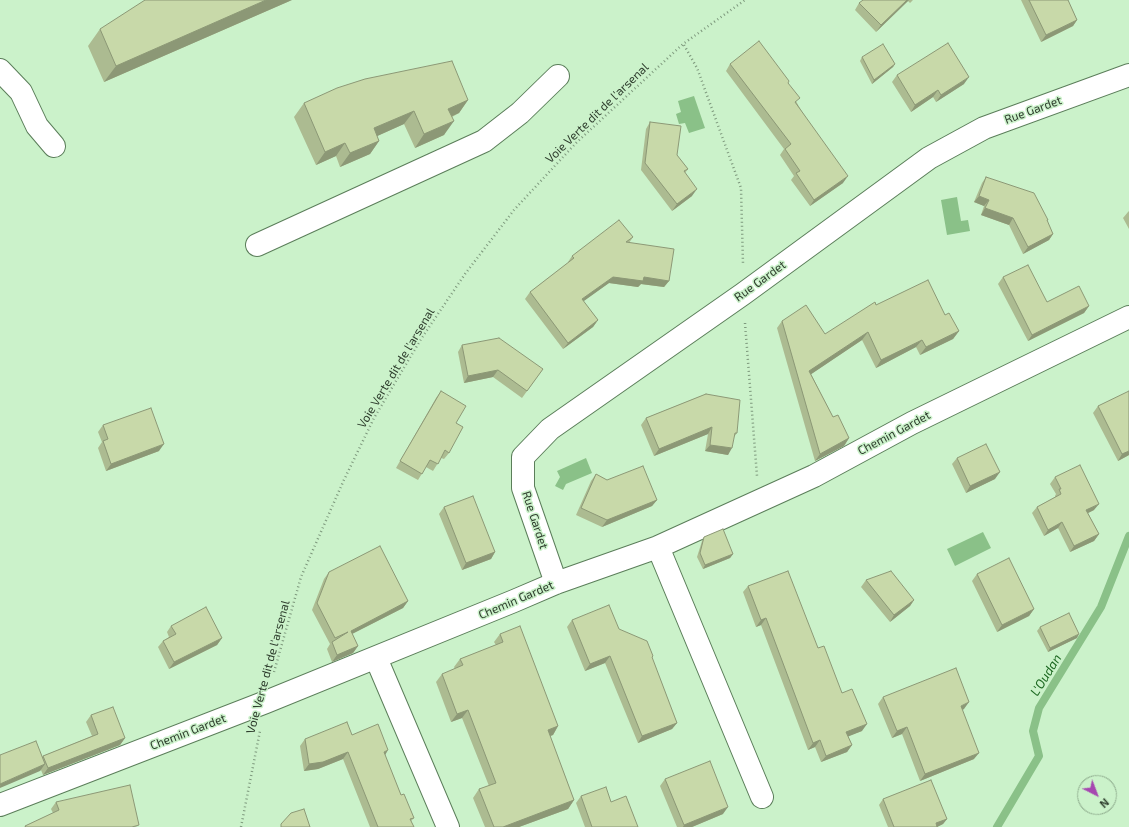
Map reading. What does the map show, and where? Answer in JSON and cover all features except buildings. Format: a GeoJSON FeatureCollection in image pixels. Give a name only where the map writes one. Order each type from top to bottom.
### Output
{"type":"FeatureCollection","features":[{"type":"Feature","properties":{"kind":"street"},"geometry":{"type":"LineString","coordinates":[[0,70],[21,92],[37,126],[54,146]]}},
{"type":"Feature","properties":{"kind":"street","name":"Rue Gardet"},"geometry":{"type":"LineString","coordinates":[[556,583],[523,488],[523,457],[550,429],[743,294],[929,158],[984,128],[1129,75]]}},
{"type":"Feature","properties":{"kind":"street"},"geometry":{"type":"LineString","coordinates":[[257,245],[484,141],[520,113],[558,76]]}},
{"type":"Feature","properties":{"kind":"street","name":"Chemin Gardet"},"geometry":{"type":"LineString","coordinates":[[0,805],[266,702],[556,583],[658,547],[814,476],[912,423],[1129,317]]}},
{"type":"Feature","properties":{"kind":"street"},"geometry":{"type":"LineString","coordinates":[[658,547],[762,797]]}},
{"type":"Feature","properties":{"kind":"street"},"geometry":{"type":"LineString","coordinates":[[376,658],[448,827]]}},
{"type":"Feature","properties":{"kind":"path","name":"Voie Verte dit de l'arsenal"},"geometry":{"type":"LineString","coordinates":[[241,827],[266,702],[301,577],[343,482],[374,418],[430,326],[465,274],[514,210],[576,143],[683,44],[745,0]]}},
{"type":"Feature","properties":{"kind":"shaded area"},"geometry":{"type":"Polygon","coordinates":[[[694,96],[705,128],[689,133],[685,123],[679,124],[676,114],[681,112],[678,101],[694,96]]]}},
{"type":"Feature","properties":{"kind":"shaded area"},"geometry":{"type":"Polygon","coordinates":[[[957,197],[961,221],[968,220],[970,231],[947,235],[941,200],[957,197]]]}},
{"type":"Feature","properties":{"kind":"shaded area"},"geometry":{"type":"Polygon","coordinates":[[[586,458],[592,473],[566,484],[563,490],[555,486],[560,477],[557,471],[586,458]]]}},
{"type":"Feature","properties":{"kind":"shaded area"},"geometry":{"type":"Polygon","coordinates":[[[983,532],[991,548],[955,566],[947,549],[983,532]]]}},
{"type":"Feature","properties":{"kind":"waterway","name":"L'Oudan"},"geometry":{"type":"LineString","coordinates":[[997,827],[1039,756],[1033,731],[1039,708],[1101,607],[1129,536]]}}]}
